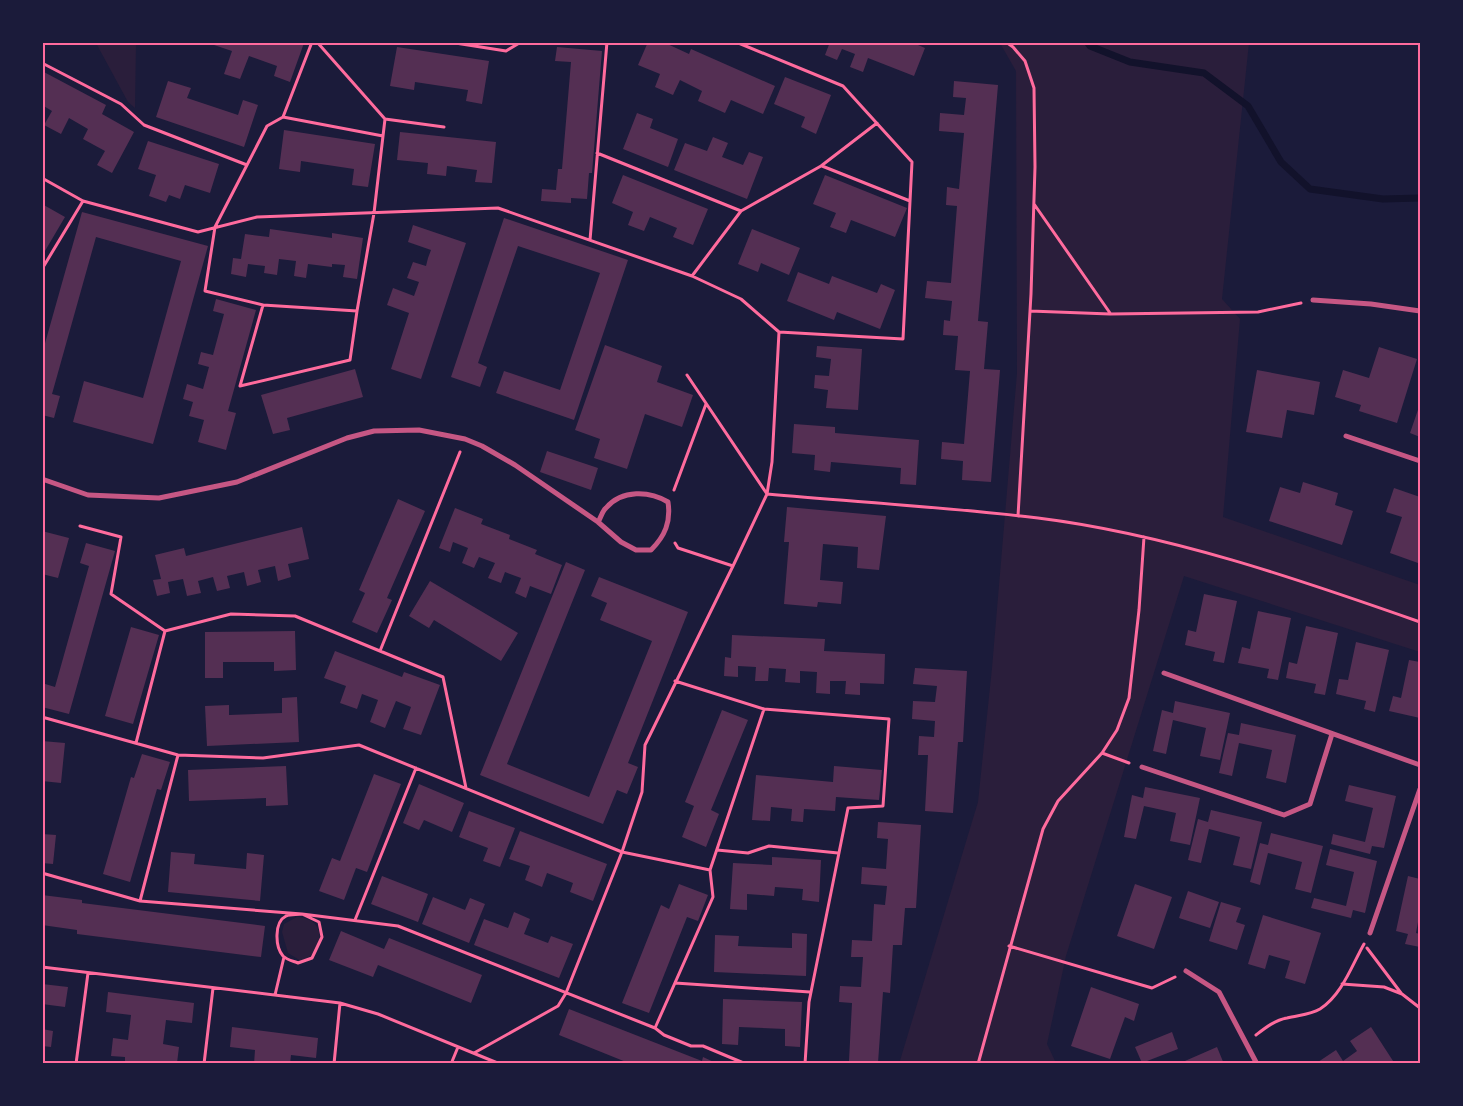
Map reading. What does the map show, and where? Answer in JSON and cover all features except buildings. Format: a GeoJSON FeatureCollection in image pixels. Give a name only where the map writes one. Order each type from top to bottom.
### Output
{"type":"FeatureCollection","features":[{"type":"Feature","properties":{"kind":"street"},"geometry":{"type":"LineString","coordinates":[[1313,300],[1370,304],[1420,312]]}},
{"type":"Feature","properties":{"kind":"street"},"geometry":{"type":"LineString","coordinates":[[42,479],[88,495],[158,498],[237,482],[348,438],[374,431],[420,430],[465,440],[482,446],[515,465],[598,522],[621,542],[636,550],[651,550],[660,541],[667,528],[670,516],[668,502],[655,494],[639,492],[618,499],[606,507],[598,522]]}},
{"type":"Feature","properties":{"kind":"street"},"geometry":{"type":"LineString","coordinates":[[1346,436],[1420,461]]}},
{"type":"Feature","properties":{"kind":"street"},"geometry":{"type":"LineString","coordinates":[[1164,673],[1420,765]]}},
{"type":"Feature","properties":{"kind":"street"},"geometry":{"type":"LineString","coordinates":[[1142,767],[1284,815],[1310,804],[1332,734]]}},
{"type":"Feature","properties":{"kind":"street"},"geometry":{"type":"LineString","coordinates":[[1370,933],[1420,789]]}},
{"type":"Feature","properties":{"kind":"street"},"geometry":{"type":"LineString","coordinates":[[1186,971],[1219,992],[1257,1064]]}},
{"type":"Feature","properties":{"kind":"path"},"geometry":{"type":"LineString","coordinates":[[284,117],[312,42]]}},
{"type":"Feature","properties":{"kind":"path"},"geometry":{"type":"LineString","coordinates":[[317,42],[385,119],[444,127]]}},
{"type":"Feature","properties":{"kind":"path"},"geometry":{"type":"LineString","coordinates":[[449,42],[506,51],[521,42]]}},
{"type":"Feature","properties":{"kind":"path"},"geometry":{"type":"LineString","coordinates":[[590,240],[607,43],[596,42]]}},
{"type":"Feature","properties":{"kind":"path"},"geometry":{"type":"LineString","coordinates":[[42,178],[83,201],[198,232],[257,217],[498,208],[692,276],[741,300],[779,332],[904,340],[912,162],[843,86],[736,42]]}},
{"type":"Feature","properties":{"kind":"path"},"geometry":{"type":"LineString","coordinates":[[1006,42],[1013,47]]}},
{"type":"Feature","properties":{"kind":"path"},"geometry":{"type":"LineString","coordinates":[[1010,42],[1025,61],[1034,88],[1034,203],[1030,311],[1018,516]]}},
{"type":"Feature","properties":{"kind":"path"},"geometry":{"type":"LineString","coordinates":[[42,63],[120,104],[144,125],[247,165]]}},
{"type":"Feature","properties":{"kind":"path"},"geometry":{"type":"LineString","coordinates":[[357,312],[263,305],[205,291],[215,228],[267,126],[284,117],[383,136]]}},
{"type":"Feature","properties":{"kind":"path"},"geometry":{"type":"LineString","coordinates":[[263,305],[240,386],[350,360],[374,213],[385,119]]}},
{"type":"Feature","properties":{"kind":"path"},"geometry":{"type":"LineString","coordinates":[[692,276],[741,211],[821,166],[877,123]]}},
{"type":"Feature","properties":{"kind":"path"},"geometry":{"type":"LineString","coordinates":[[597,153],[741,211]]}},
{"type":"Feature","properties":{"kind":"path"},"geometry":{"type":"LineString","coordinates":[[821,166],[910,201]]}},
{"type":"Feature","properties":{"kind":"path"},"geometry":{"type":"LineString","coordinates":[[42,269],[83,201]]}},
{"type":"Feature","properties":{"kind":"path"},"geometry":{"type":"LineString","coordinates":[[1034,203],[1110,314]]}},
{"type":"Feature","properties":{"kind":"path"},"geometry":{"type":"LineString","coordinates":[[1030,311],[1110,314],[1258,312],[1313,300]]}},
{"type":"Feature","properties":{"kind":"path"},"geometry":{"type":"LineString","coordinates":[[474,1053],[550,1012],[558,1006],[566,993],[622,852],[642,792],[645,745],[767,494],[772,462],[779,332]]}},
{"type":"Feature","properties":{"kind":"path"},"geometry":{"type":"LineString","coordinates":[[687,376],[767,494]]}},
{"type":"Feature","properties":{"kind":"path"},"geometry":{"type":"LineString","coordinates":[[668,502],[706,404]]}},
{"type":"Feature","properties":{"kind":"path"},"geometry":{"type":"LineString","coordinates":[[380,651],[465,440]]}},
{"type":"Feature","properties":{"kind":"path"},"geometry":{"type":"LineString","coordinates":[[767,494],[1039,518],[1144,538],[1292,577],[1420,622]]}},
{"type":"Feature","properties":{"kind":"path"},"geometry":{"type":"LineString","coordinates":[[80,526],[121,537],[111,594],[165,631],[231,614],[295,616],[443,677],[466,789]]}},
{"type":"Feature","properties":{"kind":"path"},"geometry":{"type":"LineString","coordinates":[[667,528],[678,548],[733,566]]}},
{"type":"Feature","properties":{"kind":"path"},"geometry":{"type":"LineString","coordinates":[[978,1064],[1043,829],[1058,801],[1102,753],[1117,730],[1129,698],[1139,610],[1144,538]]}},
{"type":"Feature","properties":{"kind":"path"},"geometry":{"type":"LineString","coordinates":[[136,743],[165,631]]}},
{"type":"Feature","properties":{"kind":"path"},"geometry":{"type":"LineString","coordinates":[[676,681],[764,709],[889,719],[883,806],[848,808],[810,992],[806,1064]]}},
{"type":"Feature","properties":{"kind":"path"},"geometry":{"type":"LineString","coordinates":[[654,1028],[713,897],[710,870],[764,709]]}},
{"type":"Feature","properties":{"kind":"path"},"geometry":{"type":"LineString","coordinates":[[42,717],[178,755],[263,758],[359,745],[622,852],[710,870]]}},
{"type":"Feature","properties":{"kind":"path"},"geometry":{"type":"LineString","coordinates":[[1102,753],[1142,767]]}},
{"type":"Feature","properties":{"kind":"path"},"geometry":{"type":"LineString","coordinates":[[140,901],[178,755]]}},
{"type":"Feature","properties":{"kind":"path"},"geometry":{"type":"LineString","coordinates":[[355,920],[416,768]]}},
{"type":"Feature","properties":{"kind":"path"},"geometry":{"type":"LineString","coordinates":[[717,850],[748,853],[770,846],[838,853]]}},
{"type":"Feature","properties":{"kind":"path"},"geometry":{"type":"LineString","coordinates":[[42,873],[140,901],[302,914],[398,926],[654,1028],[664,1035],[691,1046],[704,1046],[746,1064]]}},
{"type":"Feature","properties":{"kind":"path"},"geometry":{"type":"LineString","coordinates":[[275,995],[284,957],[279,945],[279,923],[286,916],[302,914],[320,922],[322,929],[320,944],[312,958],[302,963],[284,957]]}},
{"type":"Feature","properties":{"kind":"path"},"geometry":{"type":"LineString","coordinates":[[1246,1042],[1267,1026],[1285,1018],[1305,1015],[1320,1009],[1335,995],[1370,933]]}},
{"type":"Feature","properties":{"kind":"path"},"geometry":{"type":"LineString","coordinates":[[1364,943],[1402,994],[1420,1008]]}},
{"type":"Feature","properties":{"kind":"path"},"geometry":{"type":"LineString","coordinates":[[1010,946],[1152,988],[1186,971]]}},
{"type":"Feature","properties":{"kind":"path"},"geometry":{"type":"LineString","coordinates":[[42,967],[340,1003],[378,1014],[500,1064]]}},
{"type":"Feature","properties":{"kind":"path"},"geometry":{"type":"LineString","coordinates":[[76,1064],[88,973]]}},
{"type":"Feature","properties":{"kind":"path"},"geometry":{"type":"LineString","coordinates":[[674,983],[810,992]]}},
{"type":"Feature","properties":{"kind":"path"},"geometry":{"type":"LineString","coordinates":[[1342,984],[1384,987],[1402,994]]}},
{"type":"Feature","properties":{"kind":"path"},"geometry":{"type":"LineString","coordinates":[[204,1064],[213,988]]}},
{"type":"Feature","properties":{"kind":"path"},"geometry":{"type":"LineString","coordinates":[[334,1064],[340,1003]]}},
{"type":"Feature","properties":{"kind":"path"},"geometry":{"type":"LineString","coordinates":[[451,1064],[458,1047]]}},
{"type":"Feature","properties":{"kind":"shaded area"},"geometry":{"type":"Polygon","coordinates":[[[96,43],[136,43],[135,108],[128,102],[96,43]]]}},
{"type":"Feature","properties":{"kind":"shaded area"},"geometry":{"type":"Polygon","coordinates":[[[1000,43],[1249,43],[1222,299],[1240,319],[1223,517],[1420,585],[1420,652],[1184,576],[1066,956],[1047,1044],[1056,1063],[899,1064],[978,802],[992,668],[1017,373],[1016,71],[1000,43]]]}},
{"type":"Feature","properties":{"kind":"shaded area"},"geometry":{"type":"Polygon","coordinates":[[[297,917],[314,923],[320,936],[315,951],[301,961],[288,953],[282,932],[284,924],[297,917]]]}},
{"type":"Feature","properties":{"kind":"waterway"},"geometry":{"type":"LineString","coordinates":[[1087,42],[1090,46],[1130,62],[1204,73],[1248,106],[1281,162],[1310,189],[1383,199],[1420,198]]}}]}
